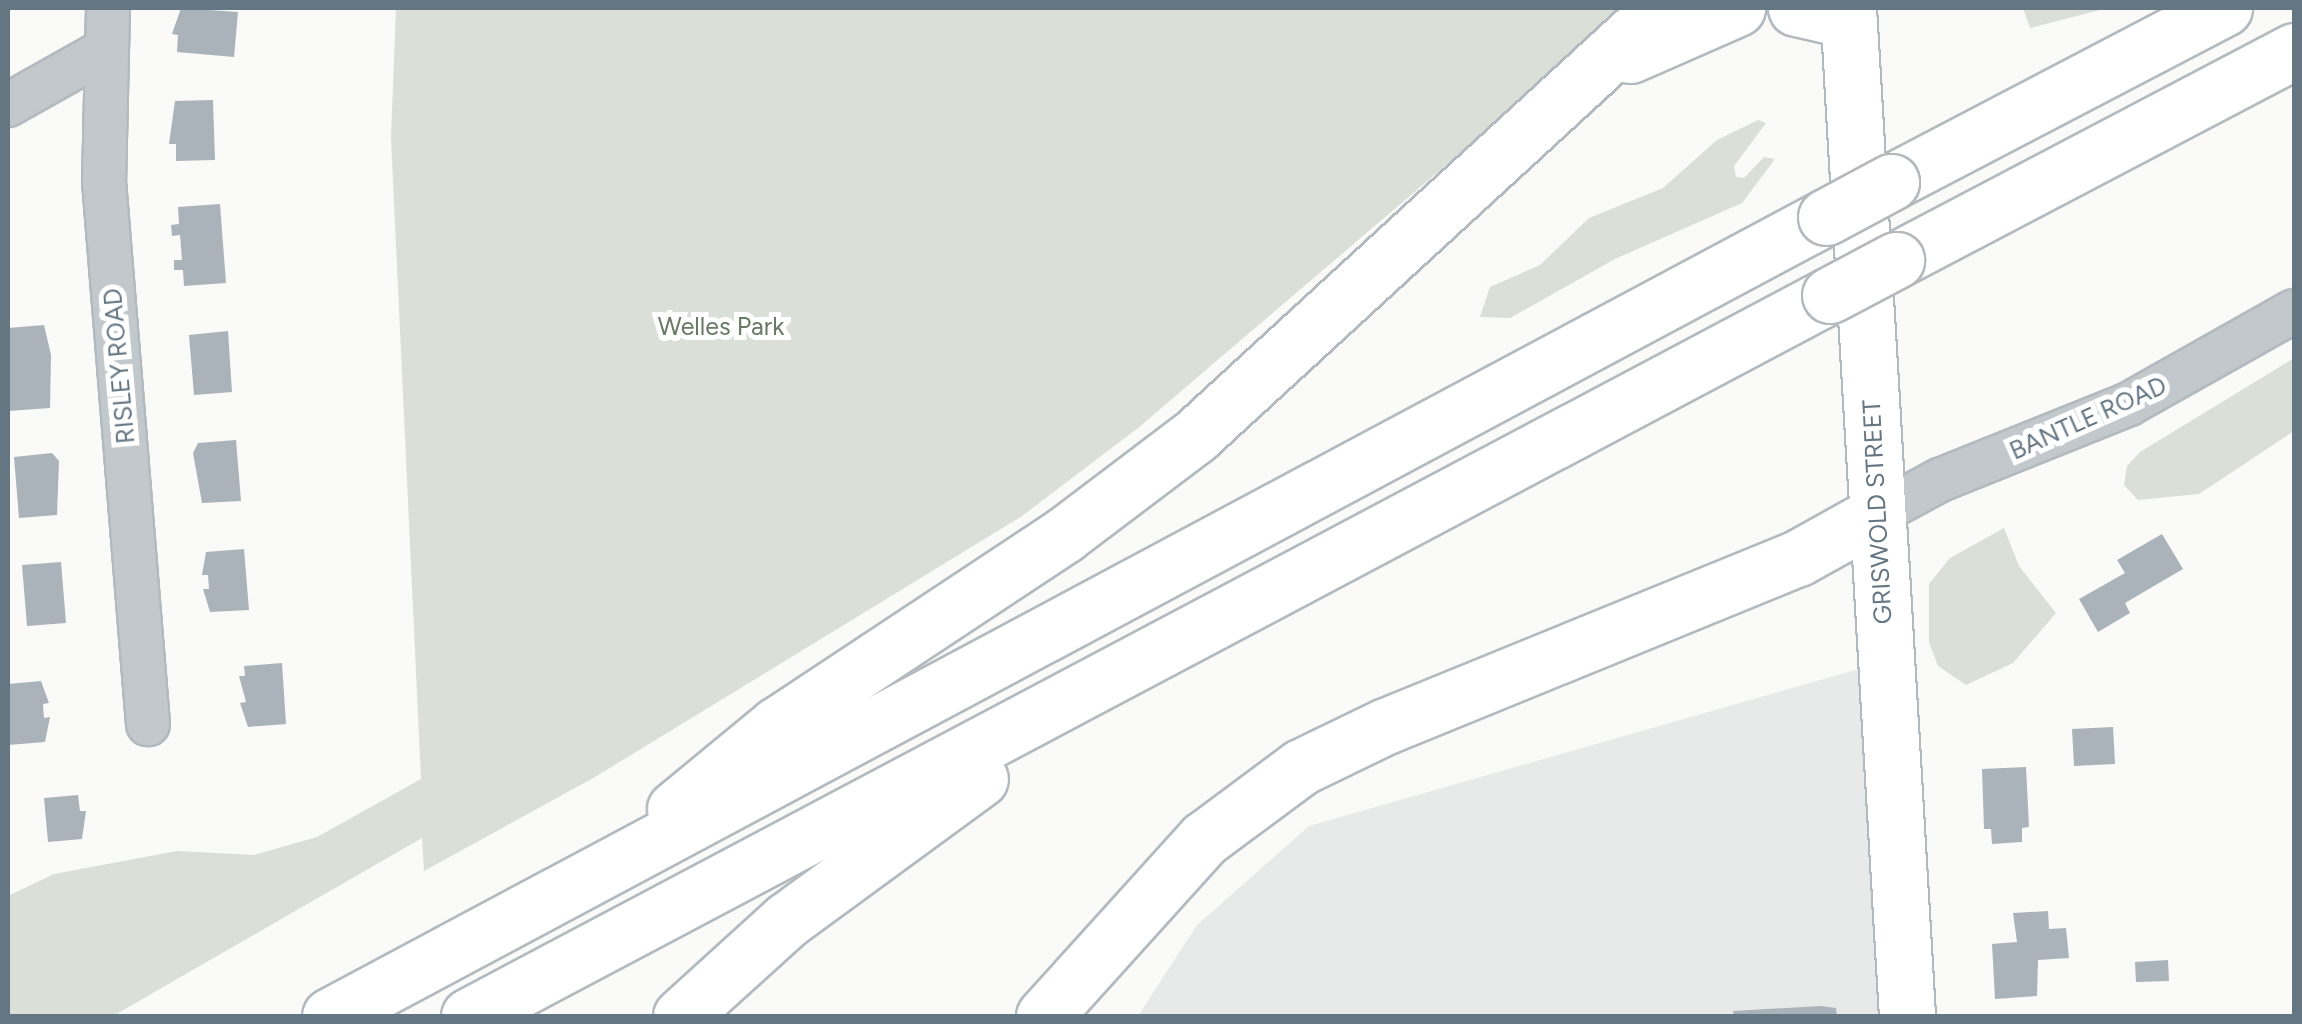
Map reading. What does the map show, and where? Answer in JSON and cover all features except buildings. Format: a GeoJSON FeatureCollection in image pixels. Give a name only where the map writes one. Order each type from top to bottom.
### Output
{"type":"FeatureCollection","features":[{"type":"Feature","properties":{"kind":"main road"},"geometry":{"type":"LineString","coordinates":[[633,855],[746,748],[1038,553],[1194,436],[1600,70],[1662,8]]}},
{"type":"Feature","properties":{"kind":"main road"},"geometry":{"type":"LineString","coordinates":[[1600,70],[1738,8]]}},
{"type":"Feature","properties":{"kind":"main road"},"geometry":{"type":"LineString","coordinates":[[1796,8],[1848,14]]}},
{"type":"Feature","properties":{"kind":"main road"},"geometry":{"type":"LineString","coordinates":[[330,1016],[2224,8]]}},
{"type":"Feature","properties":{"kind":"main road","name":"GRISWOLD STREET"},"geometry":{"type":"LineString","coordinates":[[1848,14],[1907,1016]]}},
{"type":"Feature","properties":{"kind":"main road"},"geometry":{"type":"LineString","coordinates":[[469,1016],[2294,51]]}},
{"type":"Feature","properties":{"kind":"main road"},"geometry":{"type":"LineString","coordinates":[[1044,1016],[1204,839],[1302,768],[1386,726],[1798,558],[1877,514]]}},
{"type":"Feature","properties":{"kind":"main road"},"geometry":{"type":"LineString","coordinates":[[682,1016],[844,875],[1150,655]]}},
{"type":"Feature","properties":{"kind":"street","name":"RISLEY ROAD"},"geometry":{"type":"LineString","coordinates":[[108,8],[104,181],[148,724]]}},
{"type":"Feature","properties":{"kind":"street"},"geometry":{"type":"LineString","coordinates":[[8,105],[104,52]]}},
{"type":"Feature","properties":{"kind":"street","name":"BANTLE ROAD"},"geometry":{"type":"LineString","coordinates":[[1877,514],[1940,480],[2129,404],[2294,312]]}},
{"type":"Feature","properties":{"kind":"shaded area"},"geometry":{"type":"Polygon","coordinates":[[[1859,669],[1880,1016],[1138,1016],[1197,925],[1309,826],[1859,669]]]}},
{"type":"Feature","properties":{"kind":"green space","name":"Welles Park"},"geometry":{"type":"Polygon","coordinates":[[[396,8],[1630,8],[1138,428],[1022,516],[595,777],[424,871],[422,838],[113,1016],[8,1016],[8,896],[54,874],[177,851],[254,855],[317,837],[421,779],[391,138],[396,8]]]}},
{"type":"Feature","properties":{"kind":"green space"},"geometry":{"type":"Polygon","coordinates":[[[2023,8],[2108,8],[2030,28],[2023,8]]]}},
{"type":"Feature","properties":{"kind":"green space"},"geometry":{"type":"Polygon","coordinates":[[[1758,120],[1766,123],[1734,166],[1736,177],[1744,178],[1764,157],[1775,159],[1742,203],[1615,259],[1510,318],[1480,317],[1490,287],[1540,265],[1589,218],[1663,188],[1717,140],[1758,120]]]}},
{"type":"Feature","properties":{"kind":"green space"},"geometry":{"type":"Polygon","coordinates":[[[2294,358],[2294,431],[2199,494],[2138,500],[2124,485],[2127,466],[2140,452],[2294,358]]]}},
{"type":"Feature","properties":{"kind":"green space"},"geometry":{"type":"Polygon","coordinates":[[[2004,528],[2019,566],[2056,613],[2013,663],[1966,685],[1938,666],[1929,642],[1929,584],[1950,558],[2004,528]]]}}]}
